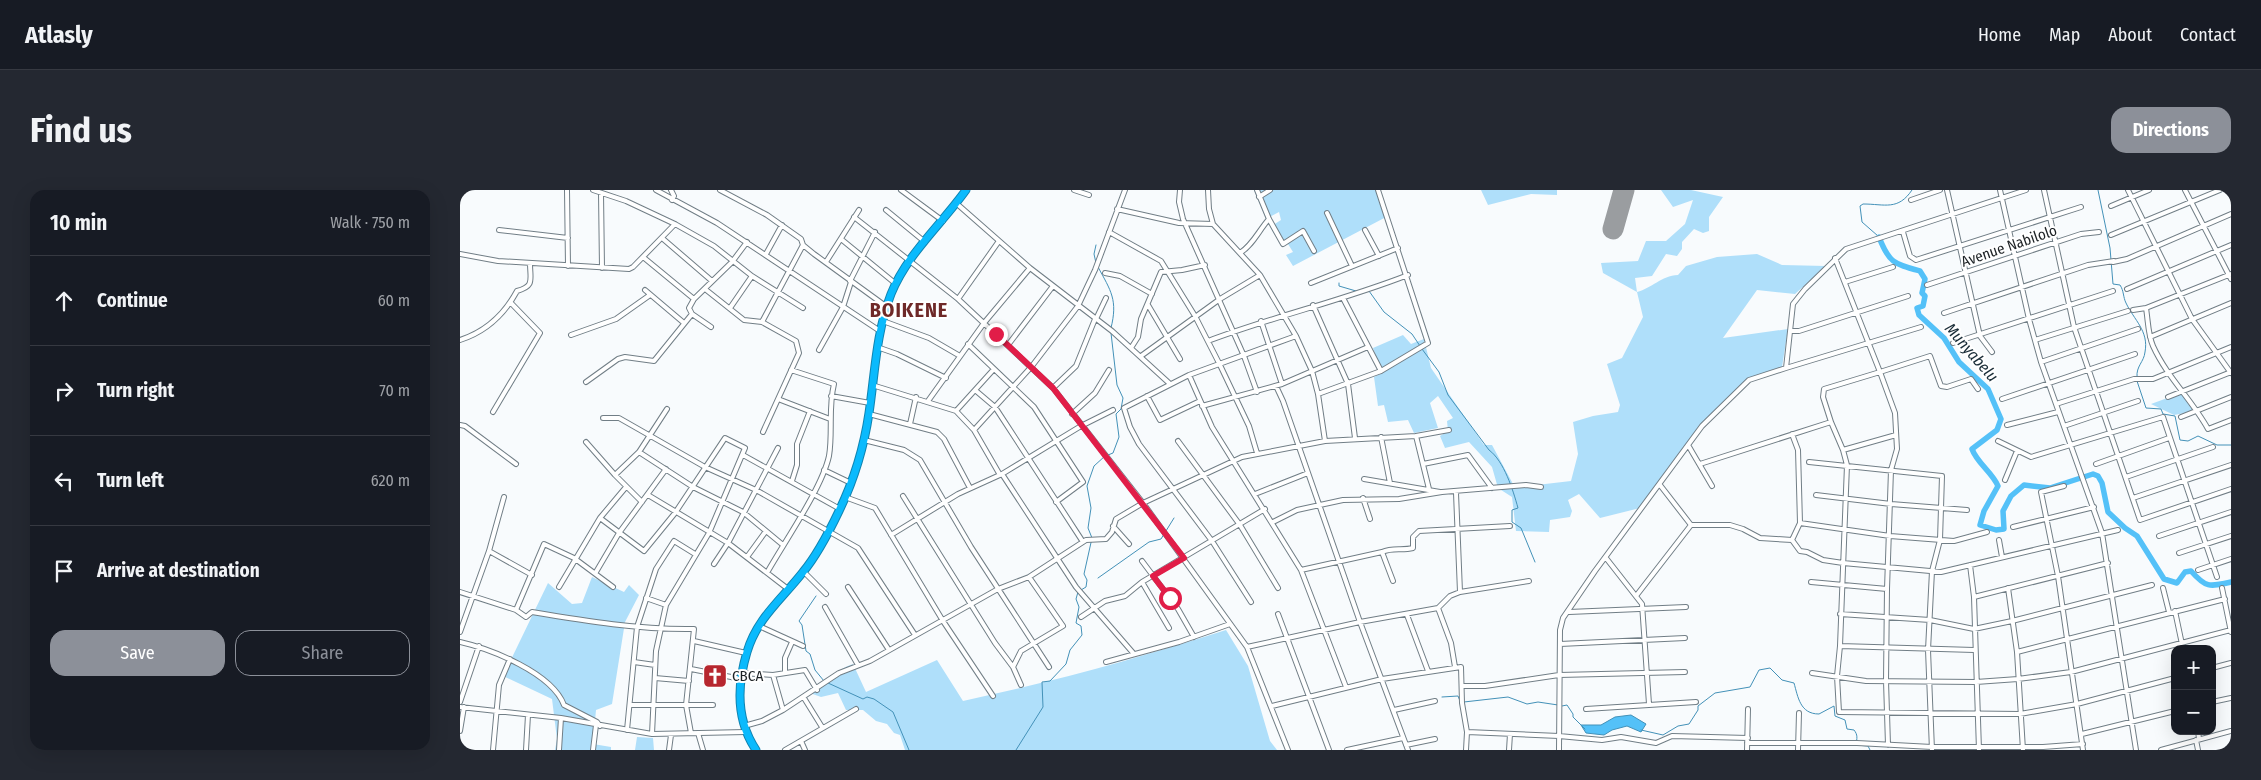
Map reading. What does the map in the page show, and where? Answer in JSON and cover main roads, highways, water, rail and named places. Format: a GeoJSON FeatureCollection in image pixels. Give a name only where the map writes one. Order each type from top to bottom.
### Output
{"type":"FeatureCollection","features":[{"type":"Feature","properties":{"kind":"highway"},"geometry":{"type":"LineString","coordinates":[[754,750],[745,729],[740,701],[746,653],[757,626],[804,572],[830,531],[851,483],[864,440],[869,414],[876,347],[887,307],[896,284],[909,261],[966,190]]}},
{"type":"Feature","properties":{"kind":"water"},"geometry":{"type":"Polygon","coordinates":[[[1631,715],[1646,724],[1641,732],[1627,726],[1612,730],[1604,735],[1586,733],[1581,725],[1601,725],[1615,717],[1631,715]]]}},
{"type":"Feature","properties":{"kind":"waterway"},"geometry":{"type":"LineString","coordinates":[[1878,236],[1862,222],[1860,206],[1863,204],[1896,204],[1907,197],[1912,190]]}},
{"type":"Feature","properties":{"kind":"waterway"},"geometry":{"type":"LineString","coordinates":[[2098,190],[2110,248],[2113,284],[2120,285],[2126,303],[2145,338],[2144,355],[2137,377]]}},
{"type":"Feature","properties":{"kind":"waterway","name":"Munyabelu"},"geometry":{"type":"LineString","coordinates":[[1879,237],[1886,252],[1894,261],[1920,271],[1925,279],[1922,293],[1925,296],[1923,306],[1917,308],[1919,315],[1944,338],[1959,362],[1988,389],[2001,419],[1997,430],[1972,449],[1977,459],[1998,486],[1984,511],[1980,525],[1996,530],[2004,529],[2003,511],[2011,496],[2024,485],[2050,488],[2093,474],[2098,476],[2102,483],[2108,512],[2137,536],[2164,579],[2177,583],[2185,572],[2191,571],[2200,581],[2208,585],[2231,582]]}},
{"type":"Feature","properties":{"kind":"waterway"},"geometry":{"type":"LineString","coordinates":[[1096,245],[1094,254],[1096,263]]}},
{"type":"Feature","properties":{"kind":"waterway"},"geometry":{"type":"LineString","coordinates":[[1098,267],[1112,296],[1114,310],[1111,328]]}},
{"type":"Feature","properties":{"kind":"waterway"},"geometry":{"type":"LineString","coordinates":[[1339,283],[1339,286],[1356,291]]}},
{"type":"Feature","properties":{"kind":"waterway"},"geometry":{"type":"LineString","coordinates":[[1369,291],[1384,312],[1412,334],[1420,346]]}},
{"type":"Feature","properties":{"kind":"waterway"},"geometry":{"type":"LineString","coordinates":[[1108,455],[1113,453],[1119,437],[1116,414],[1121,409],[1123,398],[1117,385],[1111,333]]}},
{"type":"Feature","properties":{"kind":"waterway"},"geometry":{"type":"LineString","coordinates":[[1422,349],[1439,372],[1448,395],[1503,468],[1511,485],[1518,508],[1512,510],[1512,522],[1521,528],[1535,562]]}},
{"type":"Feature","properties":{"kind":"waterway"},"geometry":{"type":"LineString","coordinates":[[2137,381],[2146,408],[2161,409],[2163,414],[2175,416],[2180,440],[2188,441],[2198,436],[2217,445],[2231,445]]}},
{"type":"Feature","properties":{"kind":"waterway"},"geometry":{"type":"LineString","coordinates":[[1081,590],[1086,587],[1087,580],[1084,574],[1092,538],[1088,528],[1091,508],[1087,486],[1094,466],[1105,456]]}},
{"type":"Feature","properties":{"kind":"waterway"},"geometry":{"type":"LineString","coordinates":[[1098,578],[1149,542],[1161,539],[1174,518]]}},
{"type":"Feature","properties":{"kind":"waterway"},"geometry":{"type":"LineString","coordinates":[[1016,750],[1043,707],[1042,682],[1050,681],[1066,664],[1070,650],[1082,635],[1081,626],[1076,623],[1079,607],[1076,599],[1078,592]]}},
{"type":"Feature","properties":{"kind":"waterway"},"geometry":{"type":"LineString","coordinates":[[816,596],[799,621],[802,625],[806,651],[810,654],[815,670],[824,681]]}},
{"type":"Feature","properties":{"kind":"waterway"},"geometry":{"type":"LineString","coordinates":[[1641,730],[1663,735],[1678,726],[1689,724],[1698,710],[1698,706],[1715,693],[1750,687],[1759,670],[1770,668],[1782,680],[1794,683],[1801,704],[1808,711],[1819,714],[1834,706],[1835,716],[1845,720],[1847,729],[1854,730],[1857,737],[1856,745],[1868,746],[1870,750]]}},
{"type":"Feature","properties":{"kind":"waterway"},"geometry":{"type":"LineString","coordinates":[[828,683],[863,699],[867,697],[874,699],[893,712],[909,750]]}},
{"type":"Feature","properties":{"kind":"waterway"},"geometry":{"type":"LineString","coordinates":[[1442,697],[1458,696],[1460,701]]}},
{"type":"Feature","properties":{"kind":"waterway"},"geometry":{"type":"LineString","coordinates":[[1464,702],[1508,697],[1527,704],[1538,702],[1558,705]]}},
{"type":"Feature","properties":{"kind":"waterway"},"geometry":{"type":"LineString","coordinates":[[1562,706],[1567,705],[1573,717],[1585,729]]}},
{"type":"Feature","properties":{"kind":"place","name":"CBCA"},"geometry":{"type":"Point","coordinates":[715,676]}},
{"type":"Feature","properties":{"kind":"district","name":"BOIKENE"},"geometry":{"type":"Point","coordinates":[909,310]}}]}
